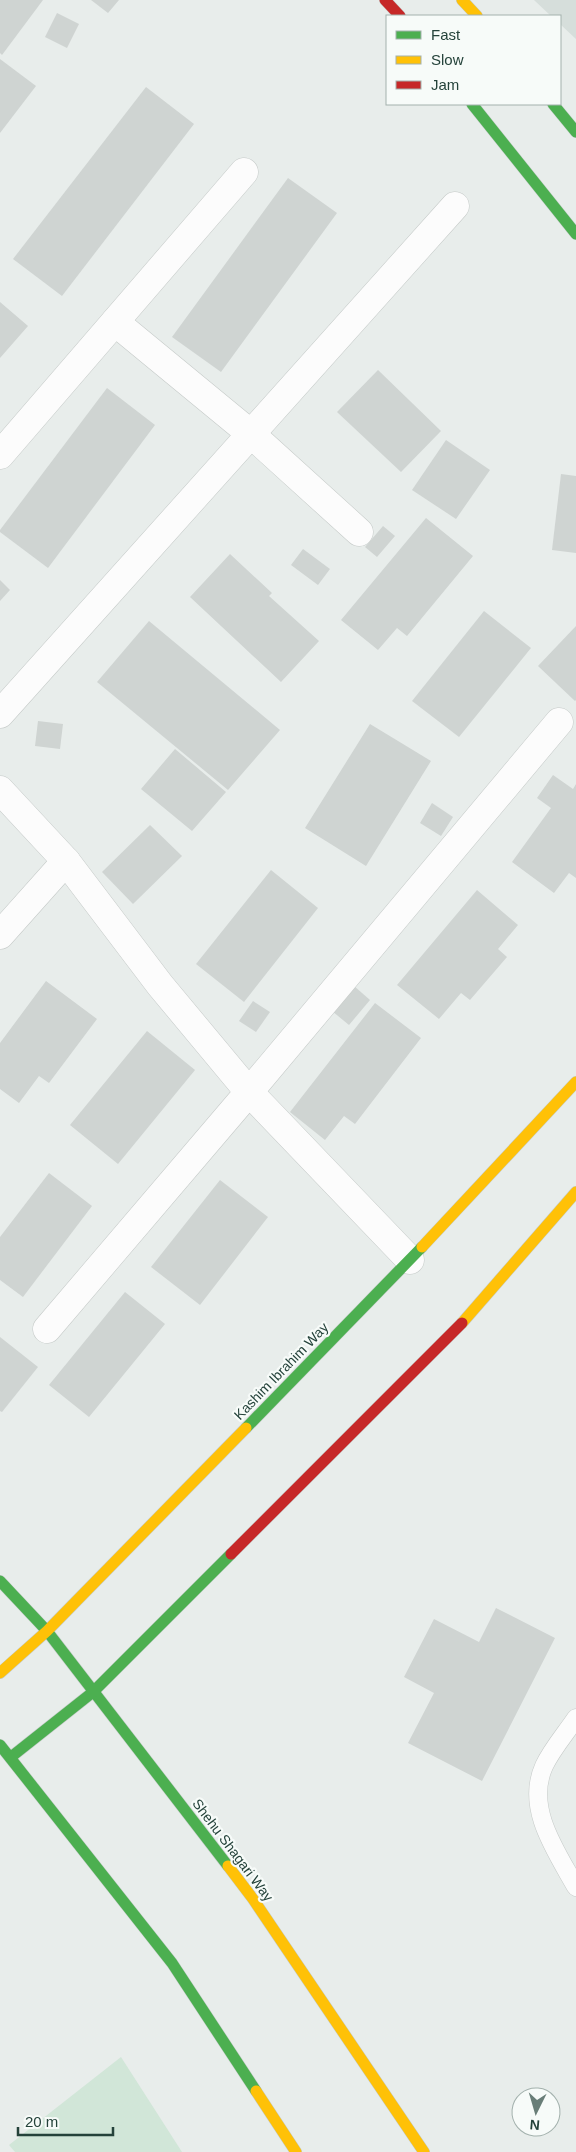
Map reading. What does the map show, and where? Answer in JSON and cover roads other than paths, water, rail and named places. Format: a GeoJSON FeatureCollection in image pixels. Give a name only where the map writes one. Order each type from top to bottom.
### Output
{"type":"FeatureCollection","features":[{"type":"Feature","properties":{"kind":"main road"},"geometry":{"type":"LineString","coordinates":[[385,0],[399,15]]}},
{"type":"Feature","properties":{"kind":"main road"},"geometry":{"type":"LineString","coordinates":[[462,0],[476,15]]}},
{"type":"Feature","properties":{"kind":"main road"},"geometry":{"type":"LineString","coordinates":[[473,105],[576,234]]}},
{"type":"Feature","properties":{"kind":"main road"},"geometry":{"type":"LineString","coordinates":[[554,105],[576,132]]}},
{"type":"Feature","properties":{"kind":"main road","name":"Kashim Ibrahim Way"},"geometry":{"type":"LineString","coordinates":[[0,1672],[47,1631],[410,1260],[576,1082]]}},
{"type":"Feature","properties":{"kind":"main road"},"geometry":{"type":"LineString","coordinates":[[10,1758],[93,1692],[475,1310],[576,1192]]}},
{"type":"Feature","properties":{"kind":"main road","name":"Shehu Shagari Way"},"geometry":{"type":"LineString","coordinates":[[0,1582],[47,1631],[253,1899],[424,2152]]}},
{"type":"Feature","properties":{"kind":"main road"},"geometry":{"type":"LineString","coordinates":[[0,1745],[172,1963],[296,2152]]}},
{"type":"Feature","properties":{"kind":"street"},"geometry":{"type":"LineString","coordinates":[[0,454],[244,172]]}},
{"type":"Feature","properties":{"kind":"street"},"geometry":{"type":"LineString","coordinates":[[0,714],[455,206]]}},
{"type":"Feature","properties":{"kind":"street"},"geometry":{"type":"LineString","coordinates":[[115,322],[250,434],[359,532]]}},
{"type":"Feature","properties":{"kind":"street"},"geometry":{"type":"LineString","coordinates":[[47,1329],[249,1092],[559,722]]}},
{"type":"Feature","properties":{"kind":"street"},"geometry":{"type":"LineString","coordinates":[[0,790],[66,861],[160,986],[249,1092],[410,1260]]}},
{"type":"Feature","properties":{"kind":"street"},"geometry":{"type":"LineString","coordinates":[[0,935],[66,861]]}},
{"type":"Feature","properties":{"kind":"lane"},"geometry":{"type":"LineString","coordinates":[[576,1718],[544,1766],[538,1796],[544,1830],[576,1887]]}}]}
